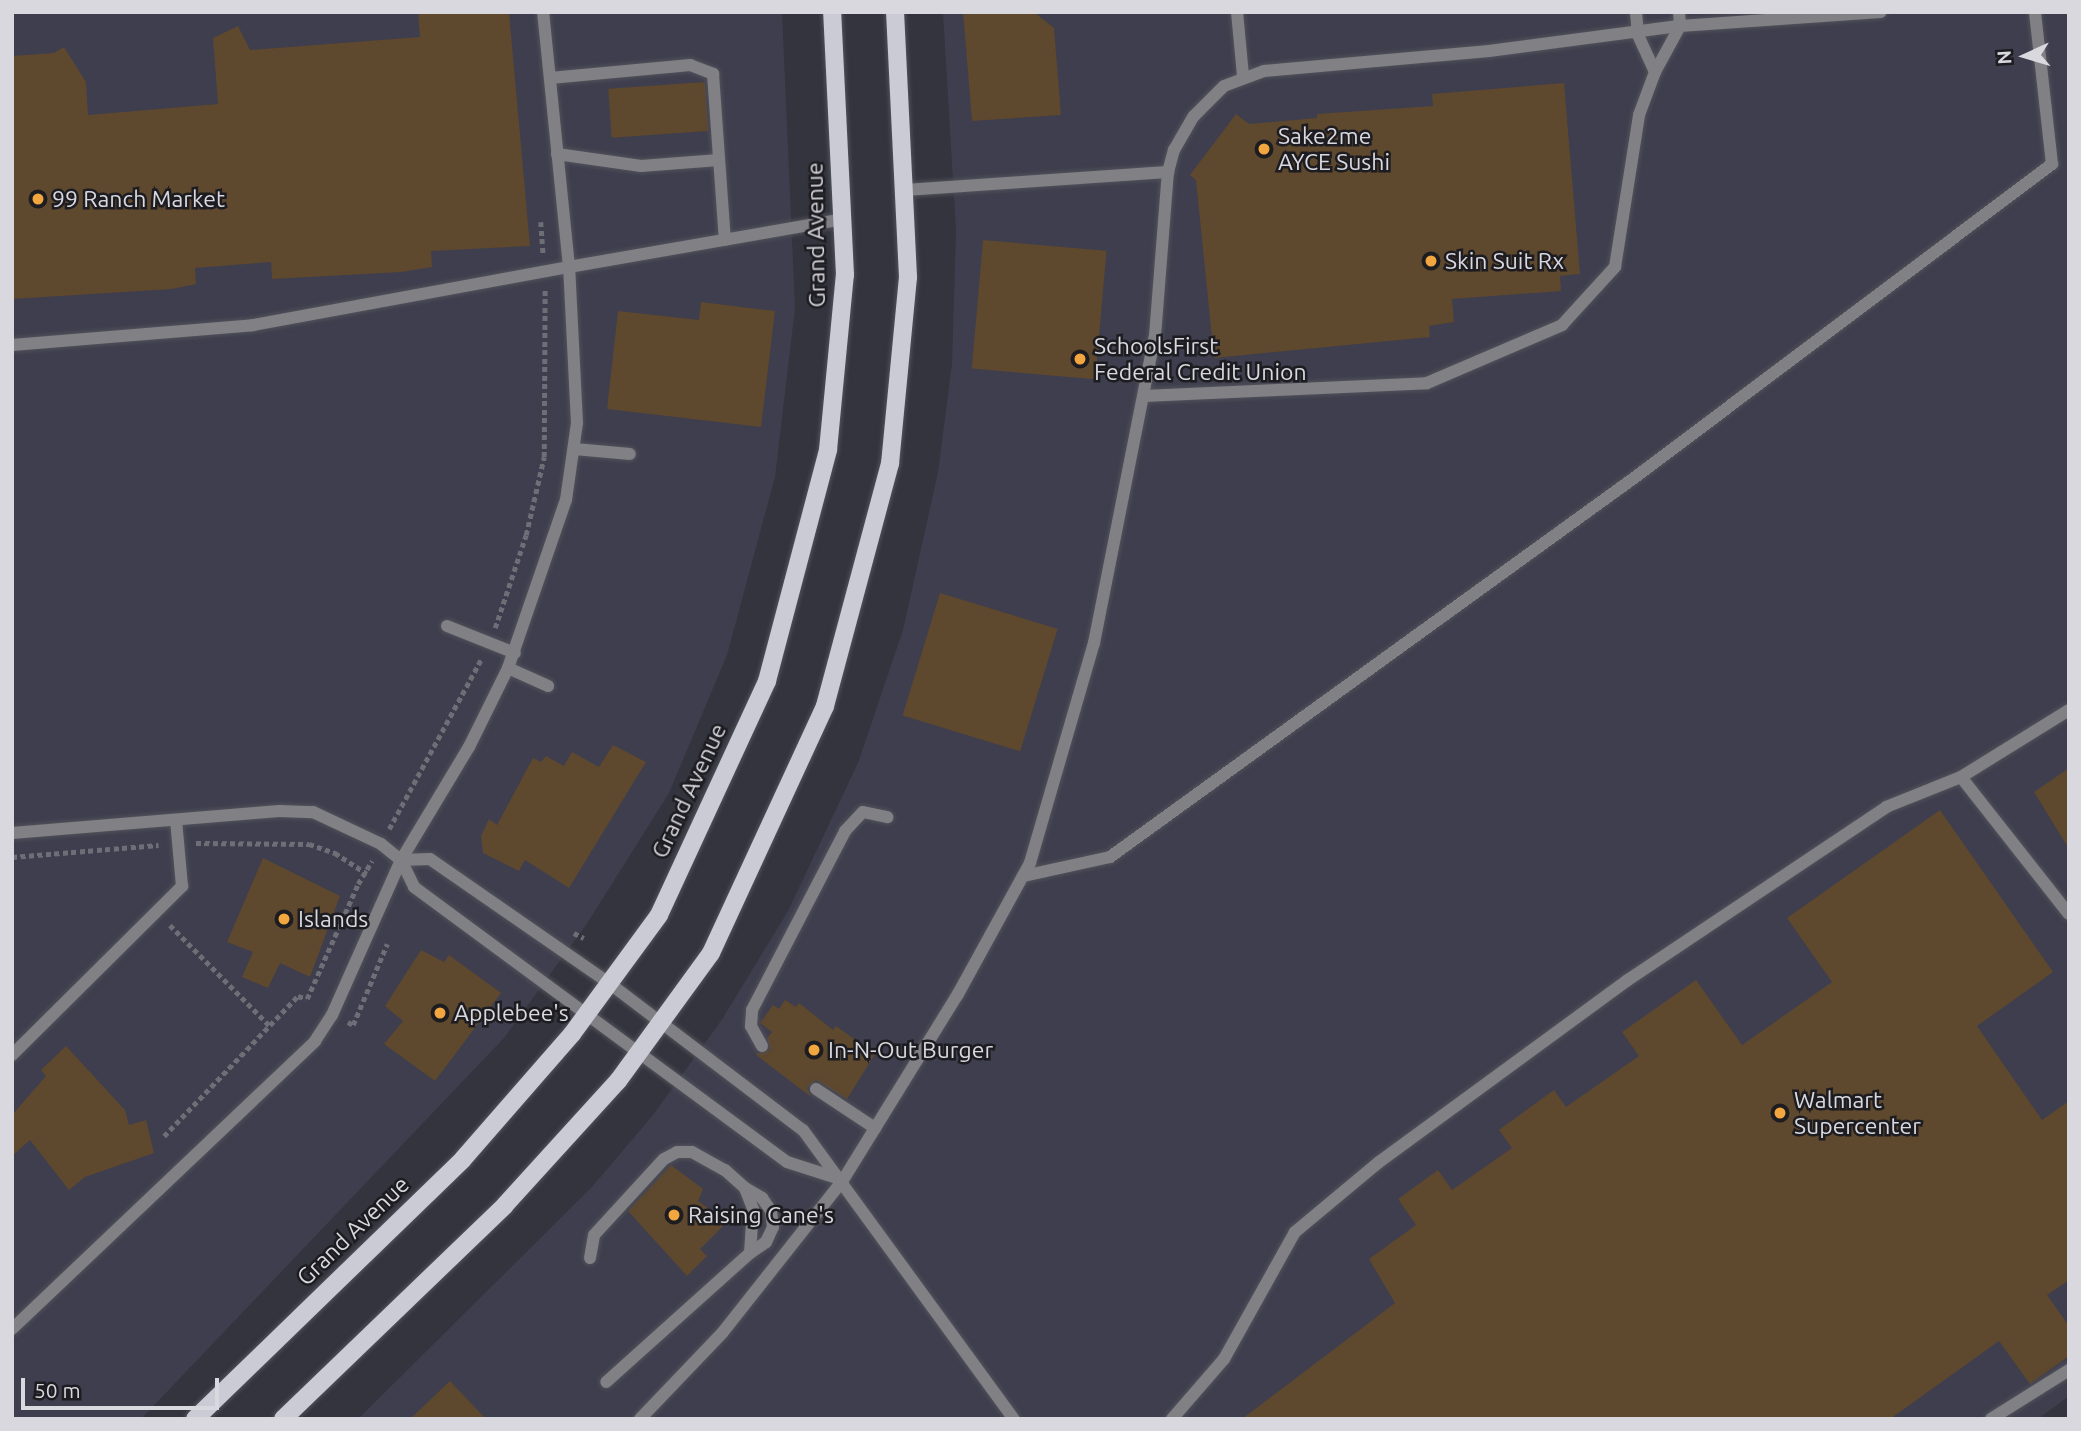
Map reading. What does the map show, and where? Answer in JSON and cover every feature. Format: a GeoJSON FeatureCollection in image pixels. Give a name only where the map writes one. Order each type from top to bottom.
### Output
{"type":"FeatureCollection","features":[{"type":"Feature","properties":{"kind":"main road","name":"Grand Avenue"},"geometry":{"type":"LineString","coordinates":[[195,1419],[463,1158],[585,1014],[659,915],[767,681],[828,450],[845,275],[832,12]]}},
{"type":"Feature","properties":{"kind":"main road"},"geometry":{"type":"LineString","coordinates":[[283,1419],[505,1205],[637,1054],[711,953],[825,706],[890,464],[908,278],[895,12]]}},
{"type":"Feature","properties":{"kind":"lane"},"geometry":{"type":"LineString","coordinates":[[12,1329],[316,1041],[332,1015],[401,860],[469,747],[508,668],[566,500],[575,449],[569,267],[543,12]]}},
{"type":"Feature","properties":{"kind":"lane"},"geometry":{"type":"LineString","coordinates":[[1237,12],[1243,76]]}},
{"type":"Feature","properties":{"kind":"lane"},"geometry":{"type":"LineString","coordinates":[[1636,12],[1638,35],[1655,72]]}},
{"type":"Feature","properties":{"kind":"lane"},"geometry":{"type":"LineString","coordinates":[[1144,396],[1427,383],[1562,325],[1615,267],[1639,115],[1655,72],[1680,26],[1679,12]]}},
{"type":"Feature","properties":{"kind":"lane"},"geometry":{"type":"LineString","coordinates":[[640,1419],[723,1332],[843,1180],[958,994],[1023,876],[1094,643],[1155,336],[1168,172],[1174,150],[1194,116],[1224,86],[1243,76],[1638,35],[1680,26],[1881,12]]}},
{"type":"Feature","properties":{"kind":"lane"},"geometry":{"type":"LineString","coordinates":[[1023,876],[1110,857],[1634,478],[2052,164],[2035,12]]}},
{"type":"Feature","properties":{"kind":"lane"},"geometry":{"type":"LineString","coordinates":[[550,78],[690,65],[706,69],[713,74],[717,90],[725,240]]}},
{"type":"Feature","properties":{"kind":"lane"},"geometry":{"type":"LineString","coordinates":[[557,154],[641,166],[719,160]]}},
{"type":"Feature","properties":{"kind":"lane"},"geometry":{"type":"LineString","coordinates":[[904,190],[1168,172]]}},
{"type":"Feature","properties":{"kind":"lane"},"geometry":{"type":"LineString","coordinates":[[12,345],[253,325],[843,219]]}},
{"type":"Feature","properties":{"kind":"lane"},"geometry":{"type":"LineString","coordinates":[[575,449],[630,454]]}},
{"type":"Feature","properties":{"kind":"lane"},"geometry":{"type":"LineString","coordinates":[[447,626],[514,653]]}},
{"type":"Feature","properties":{"kind":"lane"},"geometry":{"type":"LineString","coordinates":[[508,668],[548,686]]}},
{"type":"Feature","properties":{"kind":"lane"},"geometry":{"type":"LineString","coordinates":[[1172,1419],[1224,1359],[1295,1232],[1379,1162],[1628,980],[1885,807],[1961,777],[2069,709]]}},
{"type":"Feature","properties":{"kind":"lane"},"geometry":{"type":"LineString","coordinates":[[1961,777],[2069,914]]}},
{"type":"Feature","properties":{"kind":"lane"},"geometry":{"type":"LineString","coordinates":[[12,833],[313,812],[381,844],[401,860],[414,887],[787,1162],[843,1180]]}},
{"type":"Feature","properties":{"kind":"lane"},"geometry":{"type":"LineString","coordinates":[[762,1046],[751,1026],[752,1010],[845,831],[863,812],[887,817]]}},
{"type":"Feature","properties":{"kind":"lane"},"geometry":{"type":"LineString","coordinates":[[12,1055],[182,886],[176,820]]}},
{"type":"Feature","properties":{"kind":"lane"},"geometry":{"type":"LineString","coordinates":[[401,860],[430,859],[609,983],[803,1130],[843,1180],[1014,1419]]}},
{"type":"Feature","properties":{"kind":"lane"},"geometry":{"type":"LineString","coordinates":[[816,1088],[875,1128]]}},
{"type":"Feature","properties":{"kind":"lane"},"geometry":{"type":"LineString","coordinates":[[590,1258],[594,1235],[664,1159],[677,1152],[692,1152],[762,1198],[771,1212],[773,1227],[766,1242],[750,1253],[606,1382]]}},
{"type":"Feature","properties":{"kind":"lane"},"geometry":{"type":"LineString","coordinates":[[745,1188],[753,1209],[750,1253]]}},
{"type":"Feature","properties":{"kind":"lane"},"geometry":{"type":"LineString","coordinates":[[1991,1419],[2069,1370]]}},
{"type":"Feature","properties":{"kind":"path"},"geometry":{"type":"LineString","coordinates":[[164,1136],[298,996],[307,999],[366,873],[490,642],[526,535],[544,457],[544,271],[541,222]]}},
{"type":"Feature","properties":{"kind":"path"},"geometry":{"type":"LineString","coordinates":[[12,857],[178,844],[309,844],[335,853],[388,889]]}},
{"type":"Feature","properties":{"kind":"path"},"geometry":{"type":"LineString","coordinates":[[170,925],[271,1027]]}},
{"type":"Feature","properties":{"kind":"shaded area"},"geometry":{"type":"Polygon","coordinates":[[[12,12],[782,12],[795,308],[775,477],[727,655],[669,793],[588,922],[504,1038],[141,1419],[12,1419],[12,12]]]}},
{"type":"Feature","properties":{"kind":"shaded area"},"geometry":{"type":"Polygon","coordinates":[[[943,12],[2069,12],[2069,1396],[2038,1419],[358,1419],[592,1187],[653,1115],[723,1018],[788,911],[858,763],[903,630],[938,472],[952,364],[956,231],[943,12]]]}},
{"type":"Feature","properties":{"kind":"building"},"geometry":{"type":"Polygon","coordinates":[[[418,12],[509,12],[530,246],[431,251],[432,267],[401,272],[272,279],[271,262],[195,268],[196,284],[172,289],[12,299],[12,56],[54,53],[64,47],[86,82],[88,115],[218,104],[213,38],[238,26],[250,50],[420,37],[418,12]]]}},
{"type":"Feature","properties":{"kind":"building"},"geometry":{"type":"Polygon","coordinates":[[[963,12],[1034,12],[1054,28],[1061,115],[972,121],[963,12]]]}},
{"type":"Feature","properties":{"kind":"building"},"geometry":{"type":"Polygon","coordinates":[[[705,82],[708,131],[612,138],[608,89],[705,82]]]}},
{"type":"Feature","properties":{"kind":"building"},"geometry":{"type":"Polygon","coordinates":[[[1564,83],[1580,274],[1560,276],[1561,291],[1452,299],[1454,322],[1429,326],[1430,337],[1214,358],[1196,180],[1190,175],[1236,114],[1249,124],[1317,118],[1317,114],[1433,106],[1432,94],[1564,83]]]}},
{"type":"Feature","properties":{"kind":"building"},"geometry":{"type":"Polygon","coordinates":[[[983,240],[1107,251],[1095,379],[972,369],[983,240]]]}},
{"type":"Feature","properties":{"kind":"building"},"geometry":{"type":"Polygon","coordinates":[[[701,302],[775,311],[761,427],[607,409],[618,311],[699,320],[701,302]]]}},
{"type":"Feature","properties":{"kind":"building"},"geometry":{"type":"Polygon","coordinates":[[[940,593],[1058,629],[1020,751],[903,715],[940,593]]]}},
{"type":"Feature","properties":{"kind":"building"},"geometry":{"type":"Polygon","coordinates":[[[613,745],[646,762],[569,888],[525,860],[519,871],[483,853],[481,836],[489,819],[497,825],[533,758],[541,762],[546,756],[564,766],[572,752],[599,767],[613,745]]]}},
{"type":"Feature","properties":{"kind":"building"},"geometry":{"type":"Polygon","coordinates":[[[2069,768],[2069,849],[2034,792],[2069,768]]]}},
{"type":"Feature","properties":{"kind":"building","name":"Walmart Supercenter"},"geometry":{"type":"Polygon","coordinates":[[[1940,810],[2053,972],[1977,1026],[2042,1120],[2069,1101],[2069,1280],[2047,1295],[2069,1326],[2069,1356],[2030,1384],[1999,1341],[1890,1419],[1242,1419],[1395,1303],[1369,1259],[1416,1225],[1398,1199],[1438,1170],[1452,1190],[1512,1148],[1499,1130],[1554,1090],[1566,1107],[1639,1056],[1622,1032],[1696,980],[1742,1045],[1832,982],[1787,918],[1940,810]]]}},
{"type":"Feature","properties":{"kind":"building","name":"Islands"},"geometry":{"type":"Polygon","coordinates":[[[263,858],[340,896],[310,977],[280,963],[268,988],[242,977],[253,952],[227,942],[263,858]]]}},
{"type":"Feature","properties":{"kind":"building","name":"Applebee's"},"geometry":{"type":"Polygon","coordinates":[[[421,950],[444,962],[449,955],[501,993],[435,1081],[384,1044],[403,1021],[385,1006],[421,950]]]}},
{"type":"Feature","properties":{"kind":"building","name":"In-N-Out Burger"},"geometry":{"type":"Polygon","coordinates":[[[785,1000],[796,1007],[799,1003],[833,1030],[836,1026],[875,1054],[847,1099],[816,1080],[807,1088],[811,1097],[755,1054],[770,1050],[767,1038],[772,1032],[760,1023],[773,1005],[779,1009],[785,1000]]]}},
{"type":"Feature","properties":{"kind":"building"},"geometry":{"type":"Polygon","coordinates":[[[66,1046],[125,1110],[129,1125],[146,1120],[154,1153],[85,1177],[69,1190],[30,1140],[12,1156],[12,1115],[46,1076],[41,1070],[66,1046]]]}},
{"type":"Feature","properties":{"kind":"building","name":"Raising Cane's"},"geometry":{"type":"Polygon","coordinates":[[[671,1165],[703,1189],[698,1201],[727,1222],[700,1249],[707,1256],[687,1276],[628,1211],[671,1165]]]}},
{"type":"Feature","properties":{"kind":"building"},"geometry":{"type":"Polygon","coordinates":[[[450,1381],[486,1419],[410,1419],[450,1381]]]}},
{"type":"Feature","properties":{"kind":"place","name":"Sake2me AYCE Sushi"},"geometry":{"type":"Point","coordinates":[1264,149]}},
{"type":"Feature","properties":{"kind":"place","name":"99 Ranch Market"},"geometry":{"type":"Point","coordinates":[38,199]}},
{"type":"Feature","properties":{"kind":"place","name":"Skin Suit Rx"},"geometry":{"type":"Point","coordinates":[1431,261]}},
{"type":"Feature","properties":{"kind":"place","name":"SchoolsFirst Federal Credit Union"},"geometry":{"type":"Point","coordinates":[1080,359]}},
{"type":"Feature","properties":{"kind":"place","name":"Islands"},"geometry":{"type":"Point","coordinates":[284,919]}},
{"type":"Feature","properties":{"kind":"place","name":"Applebee's"},"geometry":{"type":"Point","coordinates":[440,1013]}},
{"type":"Feature","properties":{"kind":"place","name":"In-N-Out Burger"},"geometry":{"type":"Point","coordinates":[814,1050]}},
{"type":"Feature","properties":{"kind":"place","name":"Walmart Supercenter"},"geometry":{"type":"Point","coordinates":[1780,1113]}},
{"type":"Feature","properties":{"kind":"place","name":"Raising Cane's"},"geometry":{"type":"Point","coordinates":[674,1215]}}]}
